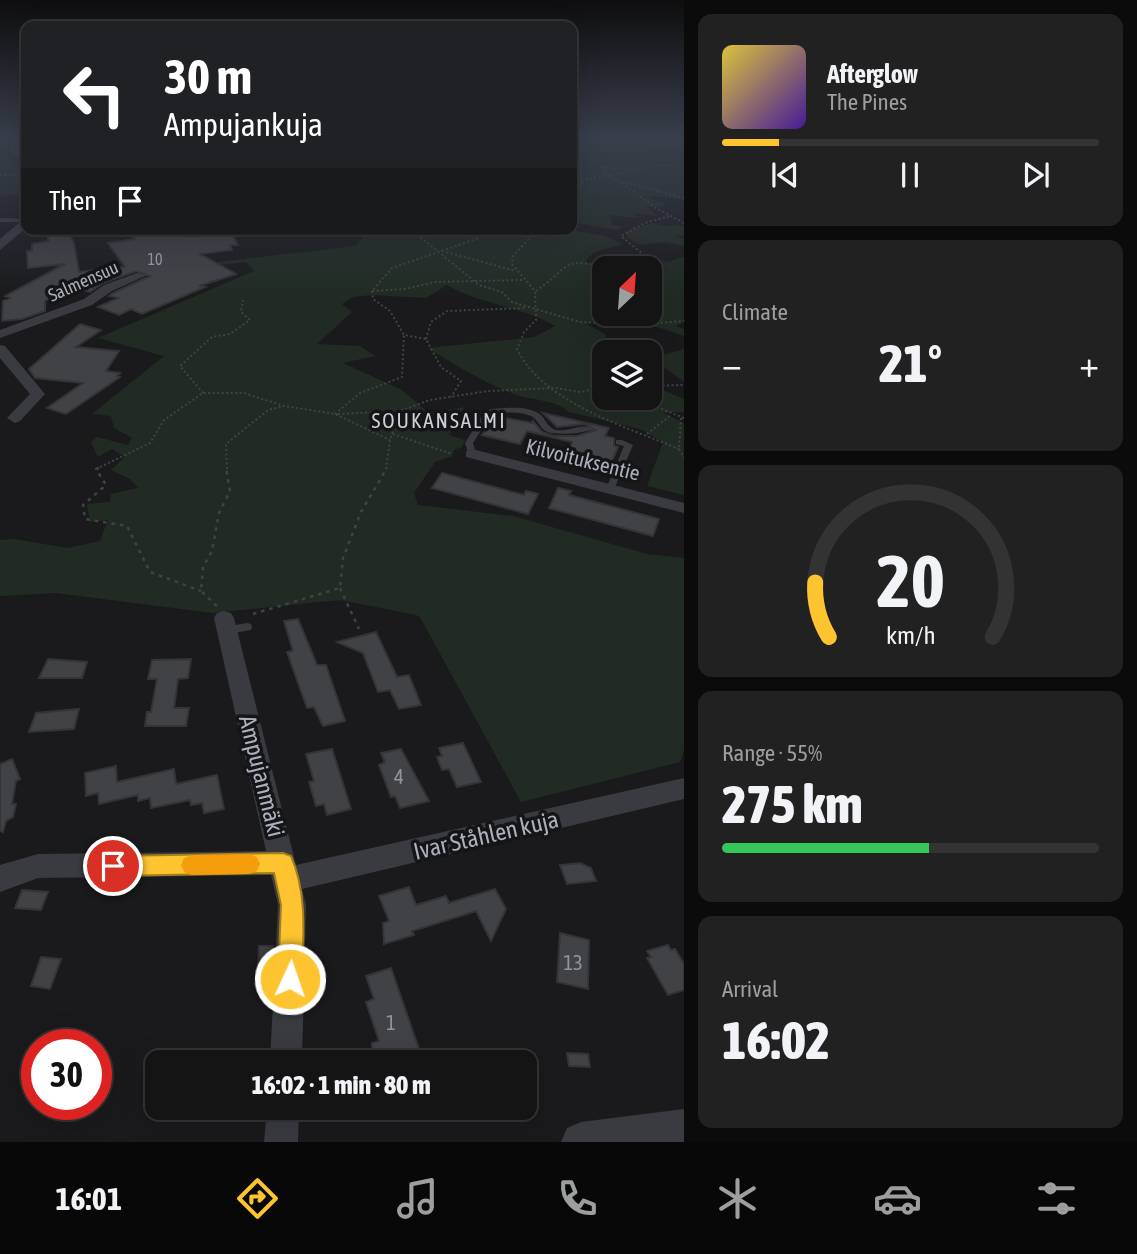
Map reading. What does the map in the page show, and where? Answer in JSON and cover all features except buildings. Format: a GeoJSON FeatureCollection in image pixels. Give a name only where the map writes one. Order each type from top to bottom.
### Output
{"type":"FeatureCollection","features":[{"type":"Feature","properties":{"kind":"street"},"geometry":{"type":"LineString","coordinates":[[0,246],[21,226]]}},
{"type":"Feature","properties":{"kind":"street","name":"Salmensuu"},"geometry":{"type":"LineString","coordinates":[[0,334],[88,302],[108,288],[141,275]]}},
{"type":"Feature","properties":{"kind":"street"},"geometry":{"type":"LineString","coordinates":[[0,349],[38,394],[15,418]]}},
{"type":"Feature","properties":{"kind":"street","name":"Kilvoituksentie"},"geometry":{"type":"LineString","coordinates":[[472,454],[684,508]]}},
{"type":"Feature","properties":{"kind":"street","name":"Ampujanmäki"},"geometry":{"type":"LineString","coordinates":[[231,625],[285,872],[293,923],[287,1050]]}},
{"type":"Feature","properties":{"kind":"street","name":"Ivar Ståhlen kuja"},"geometry":{"type":"LineString","coordinates":[[0,879],[15,871],[38,866],[285,872],[684,788]]}},
{"type":"Feature","properties":{"kind":"street"},"geometry":{"type":"LineString","coordinates":[[281,1142],[282,1120]]}},
{"type":"Feature","properties":{"kind":"street"},"geometry":{"type":"LineString","coordinates":[[581,1142],[684,1129]]}},
{"type":"Feature","properties":{"kind":"lane"},"geometry":{"type":"LineString","coordinates":[[0,220],[21,221]]}},
{"type":"Feature","properties":{"kind":"lane"},"geometry":{"type":"LineString","coordinates":[[472,454],[469,443],[492,411],[529,413],[552,431],[590,429]]}},
{"type":"Feature","properties":{"kind":"lane"},"geometry":{"type":"LineString","coordinates":[[610,489],[629,445],[619,442]]}},
{"type":"Feature","properties":{"kind":"path"},"geometry":{"type":"LineString","coordinates":[[635,191],[684,223]]}},
{"type":"Feature","properties":{"kind":"path"},"geometry":{"type":"LineString","coordinates":[[659,191],[684,198]]}},
{"type":"Feature","properties":{"kind":"path"},"geometry":{"type":"LineString","coordinates":[[645,256],[621,236],[634,228],[647,226],[653,219],[670,216]]}},
{"type":"Feature","properties":{"kind":"path"},"geometry":{"type":"LineString","coordinates":[[419,235],[472,280],[502,292],[512,302],[580,322],[631,325],[684,321]]}},
{"type":"Feature","properties":{"kind":"path"},"geometry":{"type":"LineString","coordinates":[[335,414],[360,393],[402,377],[404,335],[390,311],[373,299],[372,291],[392,268],[415,263],[422,256],[479,238],[474,235]]}},
{"type":"Feature","properties":{"kind":"path"},"geometry":{"type":"LineString","coordinates":[[532,235],[513,256],[512,264],[535,291],[534,308],[537,320],[524,332],[517,349],[525,366],[556,388],[571,403],[678,449],[684,458]]}},
{"type":"Feature","properties":{"kind":"path"},"geometry":{"type":"LineString","coordinates":[[439,251],[516,271]]}},
{"type":"Feature","properties":{"kind":"path"},"geometry":{"type":"LineString","coordinates":[[535,291],[550,283],[565,263],[574,260],[592,264]]}},
{"type":"Feature","properties":{"kind":"path"},"geometry":{"type":"LineString","coordinates":[[372,291],[472,280],[524,280]]}},
{"type":"Feature","properties":{"kind":"path"},"geometry":{"type":"LineString","coordinates":[[203,393],[180,366],[212,337],[230,334],[250,320],[241,312],[243,300]]}},
{"type":"Feature","properties":{"kind":"path"},"geometry":{"type":"LineString","coordinates":[[451,397],[461,381],[441,367],[426,339],[431,322],[447,310],[534,308]]}},
{"type":"Feature","properties":{"kind":"path"},"geometry":{"type":"LineString","coordinates":[[404,335],[426,339]]}},
{"type":"Feature","properties":{"kind":"path"},"geometry":{"type":"LineString","coordinates":[[662,386],[684,385]]}},
{"type":"Feature","properties":{"kind":"path"},"geometry":{"type":"LineString","coordinates":[[340,588],[296,603],[277,605],[231,625],[201,591],[150,572],[127,526],[85,519],[83,506],[106,485],[96,469],[150,443],[164,421],[203,393],[244,393],[284,406],[335,414],[400,411],[430,400],[488,391],[592,389]]}},
{"type":"Feature","properties":{"kind":"path"},"geometry":{"type":"LineString","coordinates":[[201,591],[203,567],[212,551],[219,513],[230,491],[224,452],[226,444],[250,422],[268,411],[284,406]]}},
{"type":"Feature","properties":{"kind":"path"},"geometry":{"type":"LineString","coordinates":[[662,410],[682,418],[678,449]]}},
{"type":"Feature","properties":{"kind":"path"},"geometry":{"type":"LineString","coordinates":[[359,629],[340,588],[343,558],[361,512],[386,473],[390,440],[400,411]]}},
{"type":"Feature","properties":{"kind":"path"},"geometry":{"type":"LineString","coordinates":[[335,414],[390,440]]}},
{"type":"Feature","properties":{"kind":"path"},"geometry":{"type":"LineString","coordinates":[[647,434],[672,414]]}},
{"type":"Feature","properties":{"kind":"path"},"geometry":{"type":"LineString","coordinates":[[393,434],[452,454]]}},
{"type":"Feature","properties":{"kind":"shaded area"},"geometry":{"type":"Polygon","coordinates":[[[0,191],[21,191],[21,194],[0,196],[0,191]]]}},
{"type":"Feature","properties":{"kind":"shaded area"},"geometry":{"type":"Polygon","coordinates":[[[577,191],[684,191],[684,200],[652,196],[648,198],[666,203],[661,207],[647,207],[657,216],[632,213],[639,218],[609,215],[612,224],[622,227],[617,230],[577,223],[577,191]]]}},
{"type":"Feature","properties":{"kind":"shaded area"},"geometry":{"type":"Polygon","coordinates":[[[652,223],[684,225],[684,235],[676,236],[684,239],[684,246],[665,242],[639,245],[627,237],[627,231],[652,223]]]}},
{"type":"Feature","properties":{"kind":"shaded area"},"geometry":{"type":"Polygon","coordinates":[[[577,231],[606,236],[622,244],[596,252],[585,263],[592,264],[592,322],[587,324],[605,334],[606,340],[592,340],[592,410],[662,410],[662,390],[684,399],[684,412],[664,413],[684,423],[684,495],[647,486],[663,442],[640,429],[569,412],[551,402],[505,391],[428,348],[534,337],[555,326],[542,319],[473,297],[447,285],[426,298],[372,295],[353,297],[342,304],[352,312],[317,344],[360,346],[375,356],[343,363],[402,390],[429,413],[465,407],[449,435],[465,440],[462,447],[454,450],[452,456],[435,462],[414,493],[418,505],[513,516],[647,554],[684,558],[684,750],[680,762],[521,802],[420,617],[416,615],[340,600],[213,613],[56,593],[0,596],[0,540],[13,539],[68,548],[100,541],[108,520],[90,522],[87,504],[110,502],[111,494],[138,488],[130,479],[111,470],[125,457],[112,449],[98,457],[91,442],[97,437],[128,445],[132,438],[114,428],[111,416],[92,414],[164,356],[98,338],[254,271],[246,262],[158,273],[157,269],[355,246],[366,235],[577,235],[577,231]]]}},
{"type":"Feature","properties":{"kind":"shaded area"},"geometry":{"type":"Polygon","coordinates":[[[684,256],[684,322],[676,326],[684,329],[684,336],[652,326],[662,326],[662,261],[669,262],[684,256]]]}},
{"type":"Feature","properties":{"kind":"shaded area"},"geometry":{"type":"Polygon","coordinates":[[[684,349],[684,382],[662,366],[663,355],[684,349]]]}},
{"type":"Feature","properties":{"kind":"slow traffic"},"geometry":{"type":"LineString","coordinates":[[192,865],[249,864]]}},
{"type":"Feature","properties":{"kind":"district","name":"SOUKANSALMI"},"geometry":{"type":"Point","coordinates":[439,420]}},
{"type":"Feature","properties":{"kind":"route"},"geometry":{"type":"LineString","coordinates":[[113,866],[283,863],[292,905],[290,979]]}}]}
